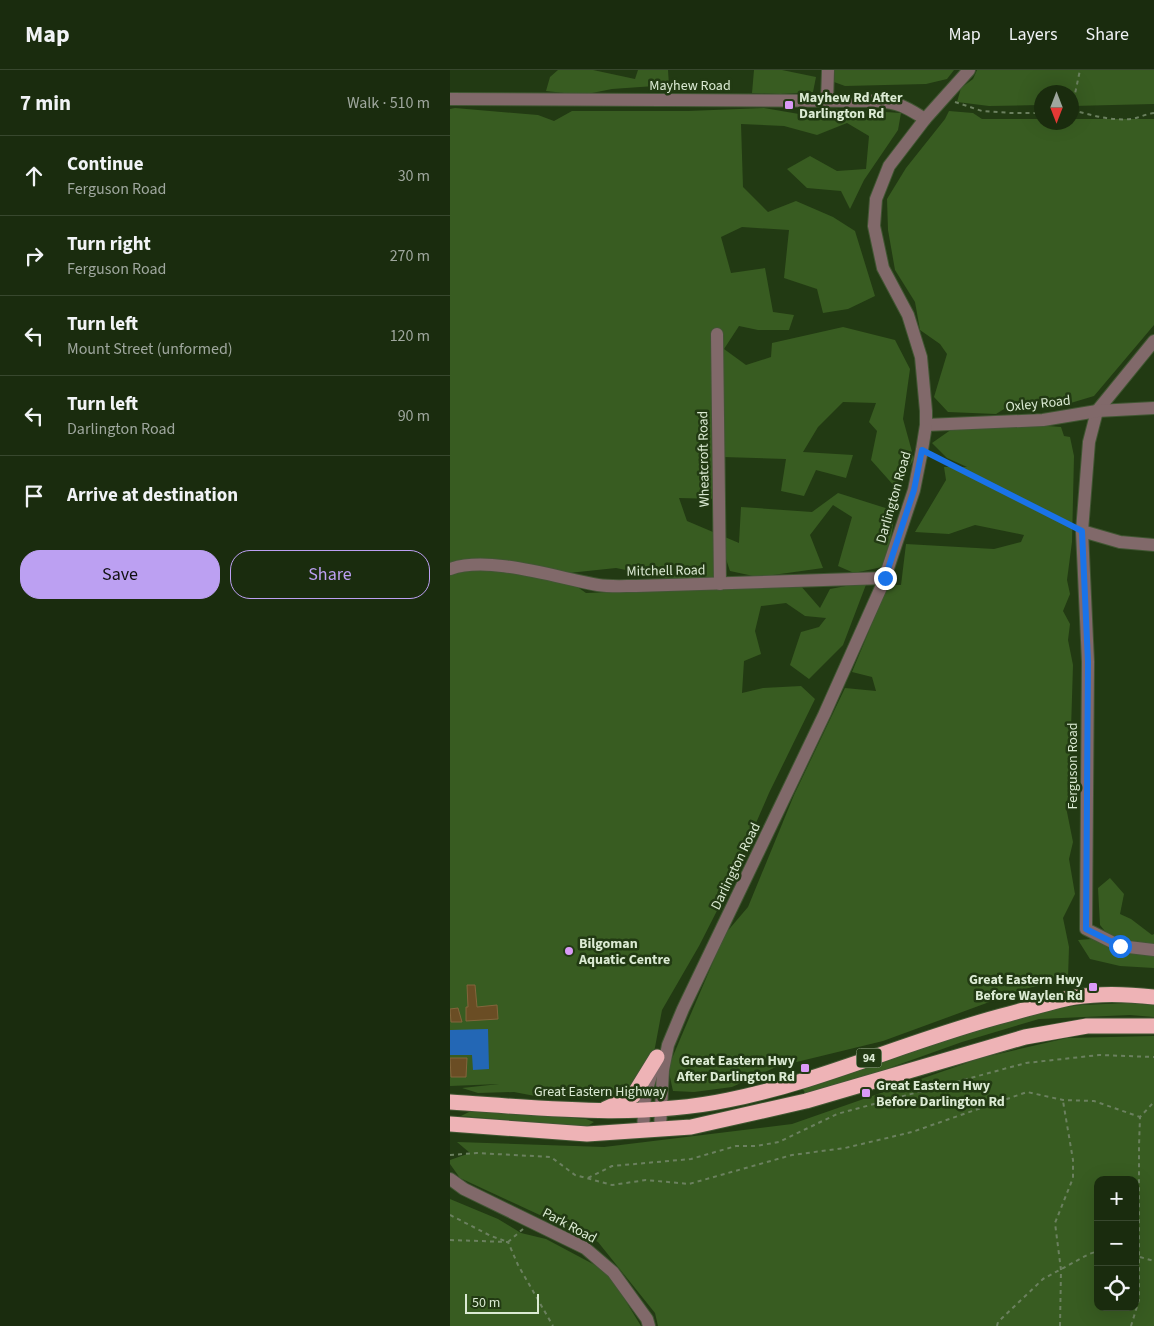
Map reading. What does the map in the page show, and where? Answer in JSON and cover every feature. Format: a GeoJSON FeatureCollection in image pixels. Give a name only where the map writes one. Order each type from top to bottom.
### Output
{"type":"FeatureCollection","features":[{"type":"Feature","properties":{"kind":"highway","name":"Great Eastern Highway"},"geometry":{"type":"LineString","coordinates":[[450,1102],[604,1110],[644,1110],[728,1101],[795,1083],[970,1024],[1048,1002],[1097,995],[1154,997]]}},
{"type":"Feature","properties":{"kind":"highway","name":"94"},"geometry":{"type":"LineString","coordinates":[[450,1124],[586,1134],[691,1127],[806,1102],[1025,1037],[1087,1026],[1154,1026]]}},
{"type":"Feature","properties":{"kind":"highway"},"geometry":{"type":"LineString","coordinates":[[604,1110],[633,1096],[657,1058]]}},
{"type":"Feature","properties":{"kind":"street"},"geometry":{"type":"LineString","coordinates":[[827,101],[828,70]]}},
{"type":"Feature","properties":{"kind":"street","name":"Darlington Road"},"geometry":{"type":"LineString","coordinates":[[660,1129],[663,1070],[668,1045],[683,1009],[824,716],[885,578],[914,490],[926,425],[926,402],[921,357],[908,315],[882,268],[874,226],[876,199],[882,179],[889,166],[925,119],[969,70]]}},
{"type":"Feature","properties":{"kind":"street","name":"Mayhew Road"},"geometry":{"type":"LineString","coordinates":[[450,99],[896,103],[905,106],[925,119]]}},
{"type":"Feature","properties":{"kind":"street","name":"Wheatcroft Road"},"geometry":{"type":"LineString","coordinates":[[717,334],[720,584]]}},
{"type":"Feature","properties":{"kind":"street"},"geometry":{"type":"LineString","coordinates":[[1154,341],[1097,411],[1089,442],[1082,531],[1120,542],[1154,545]]}},
{"type":"Feature","properties":{"kind":"street","name":"Oxley Road"},"geometry":{"type":"LineString","coordinates":[[926,425],[1042,420],[1097,411],[1154,408]]}},
{"type":"Feature","properties":{"kind":"street","name":"Ferguson Road"},"geometry":{"type":"LineString","coordinates":[[1082,531],[1088,662],[1086,929],[1120,946],[1154,950]]}},
{"type":"Feature","properties":{"kind":"street","name":"Mitchell Road"},"geometry":{"type":"LineString","coordinates":[[450,569],[461,566],[489,565],[547,573],[600,586],[885,578]]}},
{"type":"Feature","properties":{"kind":"street","name":"Darlington Road"},"geometry":{"type":"LineString","coordinates":[[643,1130],[649,1080],[657,1058],[668,1045]]}},
{"type":"Feature","properties":{"kind":"street","name":"Park Road"},"geometry":{"type":"LineString","coordinates":[[451,1177],[464,1189],[585,1248],[613,1272],[649,1326]]}},
{"type":"Feature","properties":{"kind":"path"},"geometry":{"type":"LineString","coordinates":[[1077,85],[1080,70]]}},
{"type":"Feature","properties":{"kind":"path"},"geometry":{"type":"LineString","coordinates":[[945,98],[982,111],[1034,113]]}},
{"type":"Feature","properties":{"kind":"path"},"geometry":{"type":"LineString","coordinates":[[1079,111],[1108,119],[1133,119],[1154,113]]}},
{"type":"Feature","properties":{"kind":"path"},"geometry":{"type":"LineString","coordinates":[[922,450],[1082,531]]}},
{"type":"Feature","properties":{"kind":"path"},"geometry":{"type":"LineString","coordinates":[[588,1178],[612,1166],[691,1159],[736,1146],[756,1146],[779,1142],[836,1114],[1026,1062],[1099,1054],[1154,1057]]}},
{"type":"Feature","properties":{"kind":"path"},"geometry":{"type":"LineString","coordinates":[[450,1155],[477,1153],[551,1157],[575,1175],[612,1185],[646,1180],[689,1184],[792,1155],[845,1148],[912,1132],[1026,1092],[1062,1100],[1094,1101],[1140,1117]]}},
{"type":"Feature","properties":{"kind":"path"},"geometry":{"type":"LineString","coordinates":[[1060,1326],[1061,1270],[1055,1224],[1073,1178],[1072,1160],[1062,1100]]}},
{"type":"Feature","properties":{"kind":"path"},"geometry":{"type":"LineString","coordinates":[[1137,1221],[1140,1117],[1154,1102]]}},
{"type":"Feature","properties":{"kind":"path"},"geometry":{"type":"LineString","coordinates":[[450,1215],[491,1236],[508,1242],[518,1265],[553,1326]]}},
{"type":"Feature","properties":{"kind":"path"},"geometry":{"type":"LineString","coordinates":[[450,1240],[508,1242],[521,1232],[529,1220]]}},
{"type":"Feature","properties":{"kind":"path"},"geometry":{"type":"LineString","coordinates":[[997,1326],[998,1322],[1043,1278],[1094,1252]]}},
{"type":"Feature","properties":{"kind":"path"},"geometry":{"type":"LineString","coordinates":[[1139,1257],[1154,1261]]}},
{"type":"Feature","properties":{"kind":"path"},"geometry":{"type":"LineString","coordinates":[[1131,1326],[1139,1300],[1139,1266]]}},
{"type":"Feature","properties":{"kind":"green space"},"geometry":{"type":"Polygon","coordinates":[[[558,70],[593,70],[635,79],[638,70],[668,70],[669,85],[612,89],[582,95],[546,91],[550,77],[558,70]]]}},
{"type":"Feature","properties":{"kind":"green space"},"geometry":{"type":"Polygon","coordinates":[[[754,70],[782,70],[816,77],[813,92],[752,93],[754,70]]]}},
{"type":"Feature","properties":{"kind":"green space"},"geometry":{"type":"Polygon","coordinates":[[[835,70],[954,70],[947,79],[926,84],[845,86],[834,82],[835,70]]]}},
{"type":"Feature","properties":{"kind":"green space"},"geometry":{"type":"Polygon","coordinates":[[[977,70],[1154,70],[1154,104],[1079,106],[1079,85],[1034,85],[1034,105],[989,106],[957,102],[961,88],[973,79],[977,70]]]}},
{"type":"Feature","properties":{"kind":"green space"},"geometry":{"type":"Polygon","coordinates":[[[764,108],[799,114],[823,108],[901,113],[898,130],[864,180],[850,209],[841,191],[807,188],[787,169],[810,156],[837,171],[866,169],[869,136],[847,123],[817,135],[784,126],[741,124],[743,187],[768,212],[796,201],[833,217],[855,231],[875,296],[848,309],[823,313],[817,289],[784,278],[789,230],[742,227],[721,237],[731,273],[765,268],[773,312],[794,315],[789,330],[758,330],[739,326],[724,349],[746,365],[771,357],[772,343],[843,327],[895,340],[910,369],[903,419],[914,459],[896,488],[871,460],[877,431],[869,422],[876,403],[843,402],[818,427],[803,452],[853,455],[846,478],[816,470],[804,496],[781,491],[786,459],[723,457],[719,499],[679,498],[687,521],[739,543],[741,507],[812,512],[838,493],[895,511],[887,566],[854,573],[838,566],[852,517],[833,505],[810,535],[823,568],[758,577],[730,571],[724,553],[719,579],[665,578],[616,568],[559,574],[586,593],[800,585],[820,608],[830,589],[867,582],[843,645],[809,679],[790,665],[801,632],[819,627],[826,618],[805,616],[786,603],[761,606],[755,631],[761,654],[744,661],[742,693],[763,688],[801,686],[815,699],[769,793],[724,897],[699,946],[662,1010],[653,1058],[627,1093],[584,1097],[535,1096],[514,1092],[478,1093],[462,1088],[499,1084],[450,1086],[450,109],[538,115],[554,121],[572,111],[688,111],[764,108]]]}},
{"type":"Feature","properties":{"kind":"green space"},"geometry":{"type":"Polygon","coordinates":[[[949,111],[973,113],[982,119],[1034,119],[1034,130],[1079,130],[1079,119],[1154,119],[1154,325],[1094,396],[1064,405],[1009,406],[996,414],[948,412],[934,397],[947,354],[940,344],[920,330],[915,302],[895,270],[888,230],[887,199],[906,168],[945,119],[949,111]]]}},
{"type":"Feature","properties":{"kind":"green space"},"geometry":{"type":"Polygon","coordinates":[[[1061,427],[1064,436],[1070,437],[1074,456],[1072,542],[1067,580],[1070,594],[1063,611],[1070,624],[1068,640],[1073,665],[1071,787],[1066,807],[1073,842],[1069,859],[1075,894],[1063,918],[1069,947],[1068,978],[1025,989],[883,1041],[776,1067],[732,1087],[694,1092],[673,1091],[668,1068],[681,1037],[725,934],[748,907],[794,795],[845,688],[876,691],[872,677],[852,672],[888,585],[901,585],[906,544],[994,549],[1021,542],[1024,535],[975,525],[949,534],[915,532],[946,480],[944,467],[967,467],[947,458],[932,443],[952,429],[1061,427]]]}},
{"type":"Feature","properties":{"kind":"green space"},"geometry":{"type":"Polygon","coordinates":[[[1110,878],[1124,894],[1120,914],[1131,919],[1152,935],[1154,934],[1154,968],[1120,966],[1090,959],[1078,940],[1113,941],[1100,925],[1098,888],[1110,878]]]}},
{"type":"Feature","properties":{"kind":"green space"},"geometry":{"type":"Polygon","coordinates":[[[1128,1003],[1154,1005],[1154,1017],[1130,1015],[1039,1019],[962,1042],[850,1082],[806,1094],[802,1088],[820,1078],[1048,1009],[1128,1003]]]}},
{"type":"Feature","properties":{"kind":"green space"},"geometry":{"type":"Polygon","coordinates":[[[1154,1036],[1154,1326],[658,1326],[655,1313],[598,1242],[460,1178],[450,1164],[450,1160],[470,1153],[457,1142],[604,1147],[792,1124],[981,1058],[1067,1038],[1154,1036]]]}},
{"type":"Feature","properties":{"kind":"green space"},"geometry":{"type":"Polygon","coordinates":[[[469,1112],[503,1112],[586,1119],[594,1122],[586,1127],[461,1116],[469,1112]]]}},
{"type":"Feature","properties":{"kind":"green space"},"geometry":{"type":"Polygon","coordinates":[[[450,1199],[498,1219],[521,1233],[546,1239],[608,1272],[641,1326],[450,1326],[450,1199]]]}},
{"type":"Feature","properties":{"kind":"water"},"geometry":{"type":"Polygon","coordinates":[[[488,1029],[489,1069],[473,1070],[472,1055],[450,1055],[450,1030],[488,1029]]]}},
{"type":"Feature","properties":{"kind":"building"},"geometry":{"type":"Polygon","coordinates":[[[467,985],[475,985],[477,1007],[497,1005],[498,1019],[466,1021],[466,1007],[468,1007],[467,985]]]}},
{"type":"Feature","properties":{"kind":"building"},"geometry":{"type":"Polygon","coordinates":[[[458,1008],[462,1022],[451,1022],[450,1009],[458,1008]]]}},
{"type":"Feature","properties":{"kind":"building"},"geometry":{"type":"Polygon","coordinates":[[[450,1058],[467,1058],[466,1077],[451,1077],[450,1058]]]}},
{"type":"Feature","properties":{"kind":"place","name":"Mayhew Rd After Darlington Rd"},"geometry":{"type":"Point","coordinates":[789,105]}},
{"type":"Feature","properties":{"kind":"place","name":"Bilgoman Aquatic Centre"},"geometry":{"type":"Point","coordinates":[569,951]}},
{"type":"Feature","properties":{"kind":"place","name":"Great Eastern Hwy Before Waylen Rd"},"geometry":{"type":"Point","coordinates":[1093,987]}},
{"type":"Feature","properties":{"kind":"place","name":"Great Eastern Hwy After Darlington Rd"},"geometry":{"type":"Point","coordinates":[805,1068]}},
{"type":"Feature","properties":{"kind":"place","name":"Great Eastern Hwy Before Darlington Rd"},"geometry":{"type":"Point","coordinates":[866,1093]}},
{"type":"Feature","properties":{"kind":"route"},"geometry":{"type":"LineString","coordinates":[[885,578],[914,490],[922,450],[1082,531],[1088,662],[1086,929],[1120,946]]}}]}
